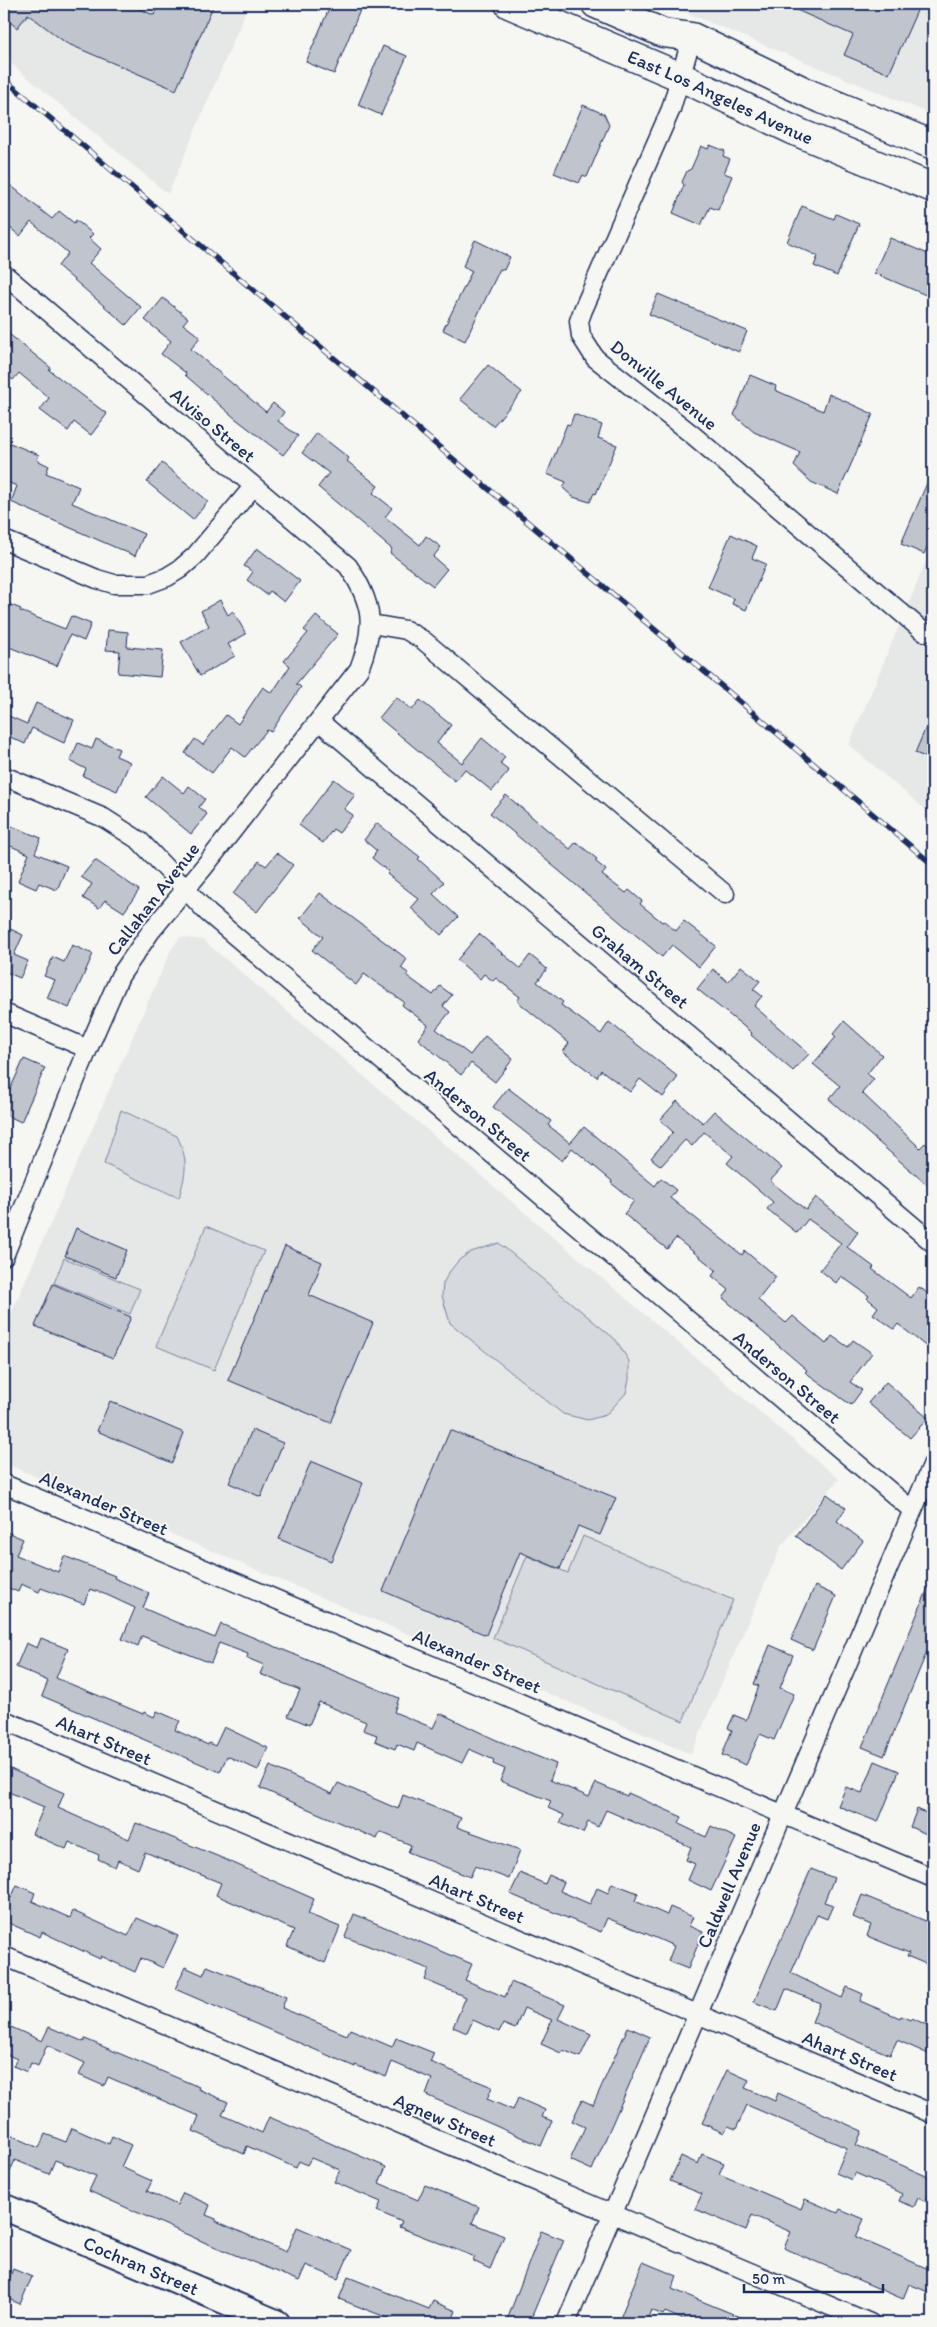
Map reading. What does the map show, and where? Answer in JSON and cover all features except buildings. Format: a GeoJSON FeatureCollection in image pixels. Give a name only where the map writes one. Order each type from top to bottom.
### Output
{"type":"FeatureCollection","features":[{"type":"Feature","properties":{"kind":"main road","name":"East Los Angeles Avenue"},"geometry":{"type":"LineString","coordinates":[[509,4],[681,77],[797,132],[933,188]]}},
{"type":"Feature","properties":{"kind":"main road","name":"East Los Angeles Avenue"},"geometry":{"type":"LineString","coordinates":[[596,4],[663,33],[692,37],[812,95],[933,145]]}},
{"type":"Feature","properties":{"kind":"main road","name":"Cochran Street"},"geometry":{"type":"LineString","coordinates":[[4,2207],[277,2323]]}},
{"type":"Feature","properties":{"kind":"street","name":"Donville Avenue"},"geometry":{"type":"LineString","coordinates":[[692,37],[671,109],[583,310],[579,321],[581,336],[595,358],[694,436],[924,632]]}},
{"type":"Feature","properties":{"kind":"street","name":"Alviso Street"},"geometry":{"type":"LineString","coordinates":[[4,274],[348,566],[360,583],[367,603],[371,624]]}},
{"type":"Feature","properties":{"kind":"street"},"geometry":{"type":"LineString","coordinates":[[4,540],[97,579],[114,584],[148,584],[167,577],[195,556],[254,487]]}},
{"type":"Feature","properties":{"kind":"street"},"geometry":{"type":"LineString","coordinates":[[371,624],[406,630],[422,640],[724,894]]}},
{"type":"Feature","properties":{"kind":"street","name":"Callahan Avenue"},"geometry":{"type":"LineString","coordinates":[[5,1251],[120,976],[151,931],[319,721],[359,668],[368,647],[371,624]]}},
{"type":"Feature","properties":{"kind":"street","name":"Graham Street"},"geometry":{"type":"LineString","coordinates":[[319,721],[933,1243]]}},
{"type":"Feature","properties":{"kind":"street","name":"Anderson Street"},"geometry":{"type":"LineString","coordinates":[[4,776],[104,818],[140,841],[216,920],[912,1510]]}},
{"type":"Feature","properties":{"kind":"street"},"geometry":{"type":"LineString","coordinates":[[4,1013],[88,1049]]}},
{"type":"Feature","properties":{"kind":"street","name":"Caldwell Avenue"},"geometry":{"type":"LineString","coordinates":[[566,2323],[933,1463]]}},
{"type":"Feature","properties":{"kind":"street","name":"Alexander Street"},"geometry":{"type":"LineString","coordinates":[[4,1484],[933,1878]]}},
{"type":"Feature","properties":{"kind":"street","name":"Ahart Street"},"geometry":{"type":"LineString","coordinates":[[4,1720],[933,2114]]}},
{"type":"Feature","properties":{"kind":"street","name":"Agnew Street"},"geometry":{"type":"LineString","coordinates":[[4,1956],[870,2323]]}},
{"type":"Feature","properties":{"kind":"shaded area"},"geometry":{"type":"Polygon","coordinates":[[[4,4],[249,4],[168,194],[4,58],[4,4]]]}},
{"type":"Feature","properties":{"kind":"shaded area"},"geometry":{"type":"Polygon","coordinates":[[[683,4],[933,4],[933,115],[680,10],[683,4]]]}},
{"type":"Feature","properties":{"kind":"shaded area"},"geometry":{"type":"Polygon","coordinates":[[[933,545],[933,816],[849,745],[933,545]]]}},
{"type":"Feature","properties":{"kind":"shaded area"},"geometry":{"type":"Polygon","coordinates":[[[180,937],[203,940],[839,1479],[781,1546],[691,1754],[4,1463],[4,1329],[171,950],[180,937]]]}},
{"type":"Feature","properties":{"kind":"shaded area"},"geometry":{"type":"Polygon","coordinates":[[[121,1110],[177,1136],[185,1160],[179,1198],[104,1164],[121,1110]]]}},
{"type":"Feature","properties":{"kind":"shaded area"},"geometry":{"type":"Polygon","coordinates":[[[206,1226],[264,1251],[214,1370],[156,1346],[206,1226]]]}},
{"type":"Feature","properties":{"kind":"shaded area"},"geometry":{"type":"Polygon","coordinates":[[[499,1243],[616,1340],[629,1361],[629,1380],[626,1393],[606,1415],[588,1420],[563,1414],[450,1323],[442,1296],[443,1283],[450,1271],[459,1260],[471,1252],[499,1243]]]}},
{"type":"Feature","properties":{"kind":"shaded area"},"geometry":{"type":"Polygon","coordinates":[[[64,1258],[140,1289],[130,1314],[54,1283],[64,1258]]]}},
{"type":"Feature","properties":{"kind":"shaded area"},"geometry":{"type":"Polygon","coordinates":[[[583,1536],[733,1600],[683,1721],[493,1638],[527,1556],[568,1573],[583,1536]]]}},
{"type":"Feature","properties":{"kind":"railway"},"geometry":{"type":"LineString","coordinates":[[4,79],[933,865]]}}]}
